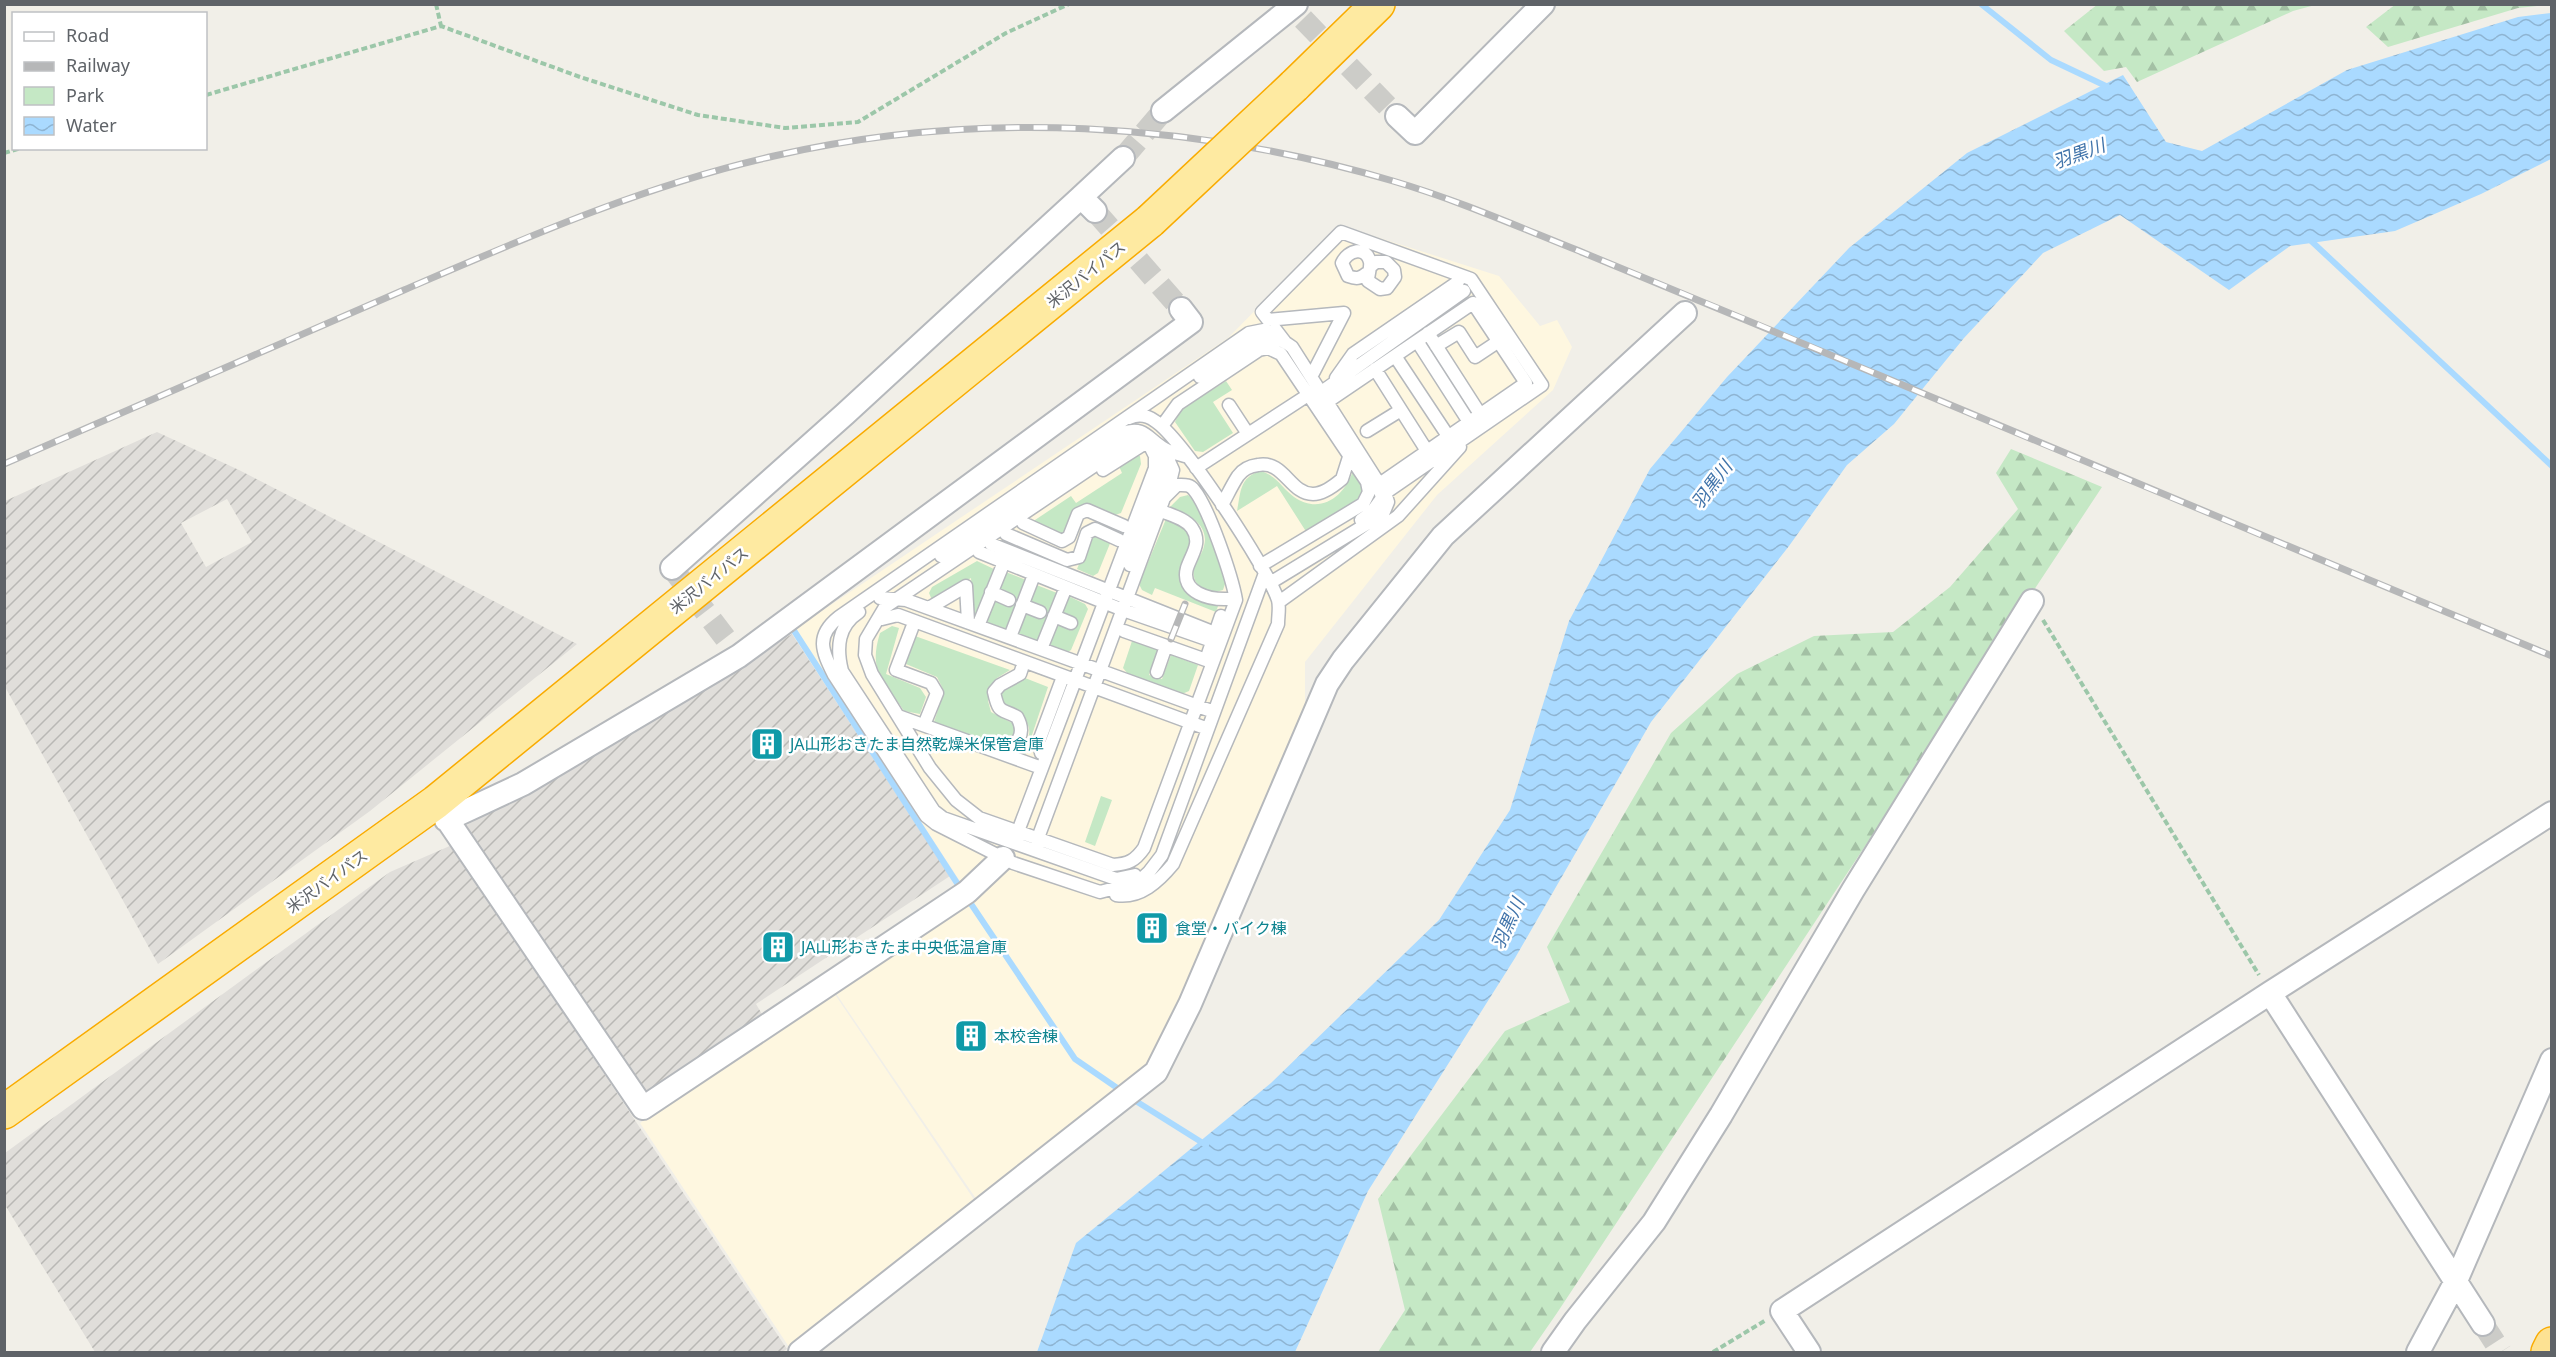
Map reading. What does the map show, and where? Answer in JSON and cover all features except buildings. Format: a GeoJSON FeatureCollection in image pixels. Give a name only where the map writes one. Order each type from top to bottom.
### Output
{"type":"FeatureCollection","features":[{"type":"Feature","properties":{"kind":"highway","name":"米沢バイパス"},"geometry":{"type":"LineString","coordinates":[[4,1112],[441,811],[1150,221],[1378,4]]}},
{"type":"Feature","properties":{"kind":"highway"},"geometry":{"type":"LineString","coordinates":[[2547,1353],[2552,1344]]}},
{"type":"Feature","properties":{"kind":"street"},"geometry":{"type":"LineString","coordinates":[[1397,117],[1415,133],[1543,4]]}},
{"type":"Feature","properties":{"kind":"street"},"geometry":{"type":"LineString","coordinates":[[1163,111],[1297,11]]}},
{"type":"Feature","properties":{"kind":"street"},"geometry":{"type":"LineString","coordinates":[[672,568],[1088,204],[1123,158]]}},
{"type":"Feature","properties":{"kind":"street"},"geometry":{"type":"LineString","coordinates":[[1013,836],[962,895],[643,1108],[441,811],[523,784],[739,657],[1191,322],[1181,309]]}},
{"type":"Feature","properties":{"kind":"street"},"geometry":{"type":"LineString","coordinates":[[800,1353],[1156,1072],[1190,1004],[1327,684],[1343,660],[1443,536],[1685,313]]}},
{"type":"Feature","properties":{"kind":"street"},"geometry":{"type":"LineString","coordinates":[[1553,1353],[1575,1321],[1653,1222],[1672,1193],[1721,1115],[1853,890],[2032,601]]}},
{"type":"Feature","properties":{"kind":"street"},"geometry":{"type":"LineString","coordinates":[[1809,1353],[1782,1311],[2270,993],[2552,813]]}},
{"type":"Feature","properties":{"kind":"street"},"geometry":{"type":"LineString","coordinates":[[2270,993],[2483,1324]]}},
{"type":"Feature","properties":{"kind":"street"},"geometry":{"type":"LineString","coordinates":[[2418,1353],[2455,1282],[2552,1060]]}},
{"type":"Feature","properties":{"kind":"lane"},"geometry":{"type":"LineString","coordinates":[[1282,340],[1262,312],[1341,232],[1392,249],[1458,281],[1499,341],[1526,383],[1474,423],[1380,484]]}},
{"type":"Feature","properties":{"kind":"lane"},"geometry":{"type":"LineString","coordinates":[[1386,262],[1392,249]]}},
{"type":"Feature","properties":{"kind":"lane"},"geometry":{"type":"LineString","coordinates":[[1386,262],[1376,262],[1369,270],[1362,278],[1354,279],[1343,270],[1344,260],[1351,251],[1358,250],[1365,253],[1369,259],[1369,270],[1368,281],[1380,289],[1387,288],[1395,277],[1394,270],[1386,262]]}},
{"type":"Feature","properties":{"kind":"lane"},"geometry":{"type":"LineString","coordinates":[[1323,251],[1344,260]]}},
{"type":"Feature","properties":{"kind":"lane"},"geometry":{"type":"LineString","coordinates":[[1318,397],[1458,281],[1471,279],[1542,385],[1448,436],[1380,484]]}},
{"type":"Feature","properties":{"kind":"lane"},"geometry":{"type":"LineString","coordinates":[[1196,468],[1248,434],[1376,369],[1473,303]]}},
{"type":"Feature","properties":{"kind":"lane"},"geometry":{"type":"LineString","coordinates":[[1268,320],[1344,313],[1311,377]]}},
{"type":"Feature","properties":{"kind":"lane"},"geometry":{"type":"LineString","coordinates":[[1264,330],[1282,340],[1292,347],[1311,377],[1318,397],[1349,457],[1367,482],[1369,492],[1363,504],[1265,573],[1133,855],[1124,860],[1114,860],[1034,840],[936,824],[927,816],[834,675],[826,659],[822,642],[828,626],[1248,333],[1264,330]]}},
{"type":"Feature","properties":{"kind":"lane"},"geometry":{"type":"LineString","coordinates":[[1436,346],[1459,332],[1475,357],[1499,341]]}},
{"type":"Feature","properties":{"kind":"lane"},"geometry":{"type":"LineString","coordinates":[[1428,333],[1474,423]]}},
{"type":"Feature","properties":{"kind":"lane"},"geometry":{"type":"LineString","coordinates":[[1125,419],[1141,415],[1256,340],[1269,337],[1282,340]]}},
{"type":"Feature","properties":{"kind":"lane"},"geometry":{"type":"LineString","coordinates":[[1417,341],[1474,423]]}},
{"type":"Feature","properties":{"kind":"lane"},"geometry":{"type":"LineString","coordinates":[[1162,426],[1178,404],[1259,350],[1268,348],[1281,354],[1318,397],[1380,484],[1388,502],[1383,514],[1265,573]]}},
{"type":"Feature","properties":{"kind":"lane"},"geometry":{"type":"LineString","coordinates":[[1395,356],[1448,436]]}},
{"type":"Feature","properties":{"kind":"lane"},"geometry":{"type":"LineString","coordinates":[[1376,369],[1427,451]]}},
{"type":"Feature","properties":{"kind":"lane"},"geometry":{"type":"LineString","coordinates":[[1229,405],[1248,434]]}},
{"type":"Feature","properties":{"kind":"lane"},"geometry":{"type":"LineString","coordinates":[[1367,431],[1401,410]]}},
{"type":"Feature","properties":{"kind":"lane"},"geometry":{"type":"LineString","coordinates":[[1141,415],[1153,419],[1162,426],[1188,457],[1265,573],[1279,602],[1278,624],[1270,644],[1173,864],[1160,880],[1134,894],[1121,896],[1100,892],[1013,836],[979,818],[956,801],[930,768],[872,674],[865,655],[866,639],[885,607],[979,552],[1147,445]]}},
{"type":"Feature","properties":{"kind":"lane"},"geometry":{"type":"LineString","coordinates":[[1279,602],[1398,516],[1474,423]]}},
{"type":"Feature","properties":{"kind":"lane"},"geometry":{"type":"LineString","coordinates":[[866,639],[895,601],[1122,433],[1132,430],[1143,432],[1154,438],[1165,452],[1173,470],[1161,505],[1116,601],[1013,836]]}},
{"type":"Feature","properties":{"kind":"lane"},"geometry":{"type":"LineString","coordinates":[[1116,601],[1155,468],[1155,456],[1147,445],[1128,443],[895,601],[850,618],[840,634],[838,655],[842,671],[934,811],[943,818],[1034,840],[1116,879],[1136,875],[1155,852],[1236,600],[1233,581],[1214,531],[1194,489],[1186,485],[1177,485],[1161,505]]}},
{"type":"Feature","properties":{"kind":"lane"},"geometry":{"type":"LineString","coordinates":[[1124,631],[1116,601],[1119,540],[1148,463],[1147,445]]}},
{"type":"Feature","properties":{"kind":"lane"},"geometry":{"type":"LineString","coordinates":[[1013,836],[1041,753],[1083,677],[1116,601],[1167,461],[1165,452]]}},
{"type":"Feature","properties":{"kind":"lane"},"geometry":{"type":"LineString","coordinates":[[1165,452],[1188,457]]}},
{"type":"Feature","properties":{"kind":"lane"},"geometry":{"type":"LineString","coordinates":[[1214,531],[1238,476],[1252,466],[1267,463],[1281,470],[1298,489],[1312,494],[1322,492],[1342,479],[1349,457]]}},
{"type":"Feature","properties":{"kind":"lane"},"geometry":{"type":"LineString","coordinates":[[1265,573],[1371,513],[1382,498],[1380,484]]}},
{"type":"Feature","properties":{"kind":"lane"},"geometry":{"type":"LineString","coordinates":[[1161,505],[1193,529],[1197,548],[1187,569],[1187,581],[1191,588],[1199,595],[1228,599]]}},
{"type":"Feature","properties":{"kind":"lane"},"geometry":{"type":"LineString","coordinates":[[1023,523],[1062,541],[1069,537],[1078,514],[1087,510],[1124,526]]}},
{"type":"Feature","properties":{"kind":"lane"},"geometry":{"type":"LineString","coordinates":[[1006,534],[1067,560],[1079,557],[1087,533],[1095,529],[1119,540]]}},
{"type":"Feature","properties":{"kind":"lane"},"geometry":{"type":"LineString","coordinates":[[991,544],[1116,601],[1213,637]]}},
{"type":"Feature","properties":{"kind":"lane"},"geometry":{"type":"LineString","coordinates":[[979,552],[1066,587],[1116,601]]}},
{"type":"Feature","properties":{"kind":"lane"},"geometry":{"type":"LineString","coordinates":[[973,624],[1004,562]]}},
{"type":"Feature","properties":{"kind":"lane"},"geometry":{"type":"LineString","coordinates":[[1010,638],[1034,575]]}},
{"type":"Feature","properties":{"kind":"lane"},"geometry":{"type":"LineString","coordinates":[[1100,892],[1138,882],[1162,855],[1198,719],[1206,660],[1233,581]]}},
{"type":"Feature","properties":{"kind":"lane"},"geometry":{"type":"LineString","coordinates":[[929,608],[966,586],[973,624]]}},
{"type":"Feature","properties":{"kind":"lane"},"geometry":{"type":"LineString","coordinates":[[1041,649],[1066,587]]}},
{"type":"Feature","properties":{"kind":"lane"},"geometry":{"type":"LineString","coordinates":[[991,592],[1009,600]]}},
{"type":"Feature","properties":{"kind":"lane"},"geometry":{"type":"LineString","coordinates":[[895,601],[929,608],[1041,649],[1083,677]]}},
{"type":"Feature","properties":{"kind":"lane"},"geometry":{"type":"LineString","coordinates":[[895,601],[1083,677],[1198,719]]}},
{"type":"Feature","properties":{"kind":"lane"},"geometry":{"type":"LineString","coordinates":[[1022,605],[1040,612]]}},
{"type":"Feature","properties":{"kind":"lane"},"geometry":{"type":"LineString","coordinates":[[882,619],[898,615],[1083,677],[1198,719]]}},
{"type":"Feature","properties":{"kind":"lane"},"geometry":{"type":"LineString","coordinates":[[1054,616],[1071,623]]}},
{"type":"Feature","properties":{"kind":"lane"},"geometry":{"type":"LineString","coordinates":[[882,619],[1022,668],[1083,677]]}},
{"type":"Feature","properties":{"kind":"lane"},"geometry":{"type":"LineString","coordinates":[[912,628],[896,670],[931,683],[937,693],[924,725]]}},
{"type":"Feature","properties":{"kind":"lane"},"geometry":{"type":"LineString","coordinates":[[1034,840],[1083,677],[1124,631]]}},
{"type":"Feature","properties":{"kind":"lane"},"geometry":{"type":"LineString","coordinates":[[1124,631],[1206,660]]}},
{"type":"Feature","properties":{"kind":"lane"},"geometry":{"type":"LineString","coordinates":[[1157,672],[1166,646]]}},
{"type":"Feature","properties":{"kind":"lane"},"geometry":{"type":"LineString","coordinates":[[1002,753],[1015,745],[1020,739],[1022,730],[1017,717],[1002,712],[997,705],[994,692],[1000,685],[1020,674],[1022,668]]}},
{"type":"Feature","properties":{"kind":"lane"},"geometry":{"type":"LineString","coordinates":[[898,716],[1036,766]]}},
{"type":"Feature","properties":{"kind":"path"},"geometry":{"type":"LineString","coordinates":[[436,4],[441,26]]}},
{"type":"Feature","properties":{"kind":"path"},"geometry":{"type":"LineString","coordinates":[[207,95],[441,26],[580,77],[698,115],[785,128],[858,122],[1006,33],[1069,4]]}},
{"type":"Feature","properties":{"kind":"path"},"geometry":{"type":"LineString","coordinates":[[2032,601],[2270,993]]}},
{"type":"Feature","properties":{"kind":"path"},"geometry":{"type":"LineString","coordinates":[[1713,1353],[1782,1311]]}},
{"type":"Feature","properties":{"kind":"shaded area"},"geometry":{"type":"Polygon","coordinates":[[[1339,225],[1499,276],[1540,326],[1557,320],[1572,347],[1553,390],[1437,495],[1305,662],[1305,713],[1153,1066],[979,1203],[835,992],[971,898],[795,629],[1228,338],[1339,225]]]}},
{"type":"Feature","properties":{"kind":"shaded area"},"geometry":{"type":"Polygon","coordinates":[[[157,432],[239,470],[577,644],[370,811],[158,964],[4,685],[5,501],[157,432]],[[227,499],[181,523],[206,567],[252,542],[227,499]]]}},
{"type":"Feature","properties":{"kind":"shaded area"},"geometry":{"type":"Polygon","coordinates":[[[792,634],[950,876],[756,1004],[766,1021],[645,1103],[462,828],[792,634]]]}},
{"type":"Feature","properties":{"kind":"shaded area"},"geometry":{"type":"Polygon","coordinates":[[[452,845],[787,1349],[782,1352],[95,1352],[5,1205],[5,1153],[390,872],[452,845]]]}},
{"type":"Feature","properties":{"kind":"shaded area"},"geometry":{"type":"Polygon","coordinates":[[[834,993],[977,1204],[789,1347],[640,1123],[834,993]]]}},
{"type":"Feature","properties":{"kind":"green space"},"geometry":{"type":"Polygon","coordinates":[[[2098,4],[2315,5],[2293,11],[2137,82],[2126,67],[2104,71],[2064,31],[2098,4]]]}},
{"type":"Feature","properties":{"kind":"green space"},"geometry":{"type":"Polygon","coordinates":[[[2396,4],[2546,5],[2518,8],[2388,47],[2366,27],[2396,4]]]}},
{"type":"Feature","properties":{"kind":"green space"},"geometry":{"type":"Polygon","coordinates":[[[1226,381],[1232,390],[1213,402],[1233,433],[1203,452],[1195,451],[1175,422],[1180,410],[1226,381]]]}},
{"type":"Feature","properties":{"kind":"green space"},"geometry":{"type":"Polygon","coordinates":[[[2011,449],[2102,487],[1530,1352],[1378,1352],[1405,1310],[1378,1199],[1505,1031],[1570,1002],[1547,947],[1671,733],[1737,674],[1814,636],[1893,632],[1950,587],[2018,509],[1996,473],[2011,449]]]}},
{"type":"Feature","properties":{"kind":"green space"},"geometry":{"type":"Polygon","coordinates":[[[1133,454],[1140,456],[1141,464],[1121,513],[1112,516],[1088,505],[1075,508],[1065,532],[1059,536],[1032,522],[1071,496],[1076,503],[1122,473],[1118,464],[1133,454]]]}},
{"type":"Feature","properties":{"kind":"green space"},"geometry":{"type":"Polygon","coordinates":[[[1260,471],[1270,475],[1294,497],[1304,502],[1322,504],[1330,500],[1344,489],[1353,471],[1362,486],[1363,494],[1358,500],[1307,533],[1277,486],[1237,511],[1242,487],[1248,478],[1260,471]]]}},
{"type":"Feature","properties":{"kind":"green space"},"geometry":{"type":"Polygon","coordinates":[[[1188,495],[1196,502],[1226,581],[1223,590],[1205,592],[1195,579],[1193,572],[1195,564],[1204,546],[1203,531],[1195,520],[1170,507],[1180,497],[1188,495]]]}},
{"type":"Feature","properties":{"kind":"green space"},"geometry":{"type":"Polygon","coordinates":[[[1166,519],[1181,526],[1190,538],[1179,571],[1183,587],[1199,599],[1219,603],[1216,612],[1155,588],[1152,595],[1142,590],[1139,584],[1166,519]]]}},
{"type":"Feature","properties":{"kind":"green space"},"geometry":{"type":"Polygon","coordinates":[[[1096,534],[1111,541],[1098,573],[1093,576],[1077,569],[1090,537],[1096,534]]]}},
{"type":"Feature","properties":{"kind":"green space"},"geometry":{"type":"Polygon","coordinates":[[[977,561],[996,570],[976,620],[974,619],[971,578],[932,600],[929,593],[932,587],[977,561]]]}},
{"type":"Feature","properties":{"kind":"green space"},"geometry":{"type":"Polygon","coordinates":[[[1003,571],[1026,580],[1006,629],[983,622],[993,597],[1013,596],[996,589],[1003,571]]]}},
{"type":"Feature","properties":{"kind":"green space"},"geometry":{"type":"Polygon","coordinates":[[[1034,584],[1057,593],[1038,641],[1015,632],[1034,584]]]}},
{"type":"Feature","properties":{"kind":"green space"},"geometry":{"type":"Polygon","coordinates":[[[1066,595],[1085,604],[1088,609],[1071,650],[1066,653],[1048,645],[1066,595]]]}},
{"type":"Feature","properties":{"kind":"green space"},"geometry":{"type":"Polygon","coordinates":[[[892,626],[899,628],[886,674],[920,688],[926,697],[920,714],[904,711],[884,683],[877,666],[877,646],[880,633],[892,626]]]}},
{"type":"Feature","properties":{"kind":"green space"},"geometry":{"type":"Polygon","coordinates":[[[915,636],[1010,670],[997,678],[992,685],[988,701],[991,712],[1016,725],[1016,736],[1004,746],[998,747],[934,722],[944,691],[937,677],[906,664],[915,636]]]}},
{"type":"Feature","properties":{"kind":"green space"},"geometry":{"type":"Polygon","coordinates":[[[1132,641],[1158,649],[1149,675],[1162,679],[1171,655],[1198,665],[1189,691],[1182,694],[1128,674],[1123,668],[1132,641]]]}},
{"type":"Feature","properties":{"kind":"green space"},"geometry":{"type":"Polygon","coordinates":[[[1025,678],[1048,687],[1025,756],[1015,753],[1028,738],[1028,726],[1021,717],[1001,702],[1000,691],[1025,678]]]}},
{"type":"Feature","properties":{"kind":"green space"},"geometry":{"type":"Polygon","coordinates":[[[1101,796],[1112,800],[1095,846],[1085,842],[1101,796]]]}},
{"type":"Feature","properties":{"kind":"water","name":"羽黒川"},"geometry":{"type":"Polygon","coordinates":[[[2551,13],[2551,159],[2481,194],[2395,231],[2290,246],[2229,290],[2120,215],[2043,253],[1964,338],[1894,424],[1847,465],[1789,546],[1651,722],[1515,958],[1368,1191],[1295,1352],[1037,1352],[1076,1243],[1271,1083],[1439,920],[1510,810],[1569,621],[1650,469],[1727,377],[1849,248],[1967,153],[2123,75],[2166,142],[2202,151],[2347,70],[2518,17],[2551,13]]]}},
{"type":"Feature","properties":{"kind":"waterway"},"geometry":{"type":"LineString","coordinates":[[1981,4],[2051,60],[2108,87]]}},
{"type":"Feature","properties":{"kind":"waterway"},"geometry":{"type":"LineString","coordinates":[[2308,238],[2552,466]]}},
{"type":"Feature","properties":{"kind":"waterway"},"geometry":{"type":"LineString","coordinates":[[791,626],[957,883],[1075,1059],[1123,1092]]}},
{"type":"Feature","properties":{"kind":"waterway"},"geometry":{"type":"LineString","coordinates":[[1131,1098],[1206,1145]]}},
{"type":"Feature","properties":{"kind":"tunnel"},"geometry":{"type":"LineString","coordinates":[[1303,19],[1397,116]]}},
{"type":"Feature","properties":{"kind":"tunnel"},"geometry":{"type":"LineString","coordinates":[[1123,158],[1163,111]]}},
{"type":"Feature","properties":{"kind":"tunnel"},"geometry":{"type":"LineString","coordinates":[[1095,211],[1181,309]]}},
{"type":"Feature","properties":{"kind":"tunnel"},"geometry":{"type":"LineString","coordinates":[[672,568],[739,656]]}},
{"type":"Feature","properties":{"kind":"tunnel"},"geometry":{"type":"LineString","coordinates":[[2483,1324],[2501,1352]]}},
{"type":"Feature","properties":{"kind":"railway"},"geometry":{"type":"LineString","coordinates":[[4,464],[495,251],[586,214],[679,182],[774,156],[851,141],[929,132],[1007,128],[1085,129],[1163,135],[1241,146],[1317,161],[1393,181],[1441,197],[1513,224],[1741,318],[2552,656]]}},
{"type":"Feature","properties":{"kind":"railway"},"geometry":{"type":"LineString","coordinates":[[1171,639],[1185,604]]}},
{"type":"Feature","properties":{"kind":"place","name":"JA山形おきたま自然乾燥米保管倉庫"},"geometry":{"type":"Point","coordinates":[767,744]}},
{"type":"Feature","properties":{"kind":"place","name":"食堂・バイク棟"},"geometry":{"type":"Point","coordinates":[1152,928]}},
{"type":"Feature","properties":{"kind":"place","name":"JA山形おきたま中央低温倉庫"},"geometry":{"type":"Point","coordinates":[778,947]}},
{"type":"Feature","properties":{"kind":"place","name":"本校舎棟"},"geometry":{"type":"Point","coordinates":[971,1036]}}]}
